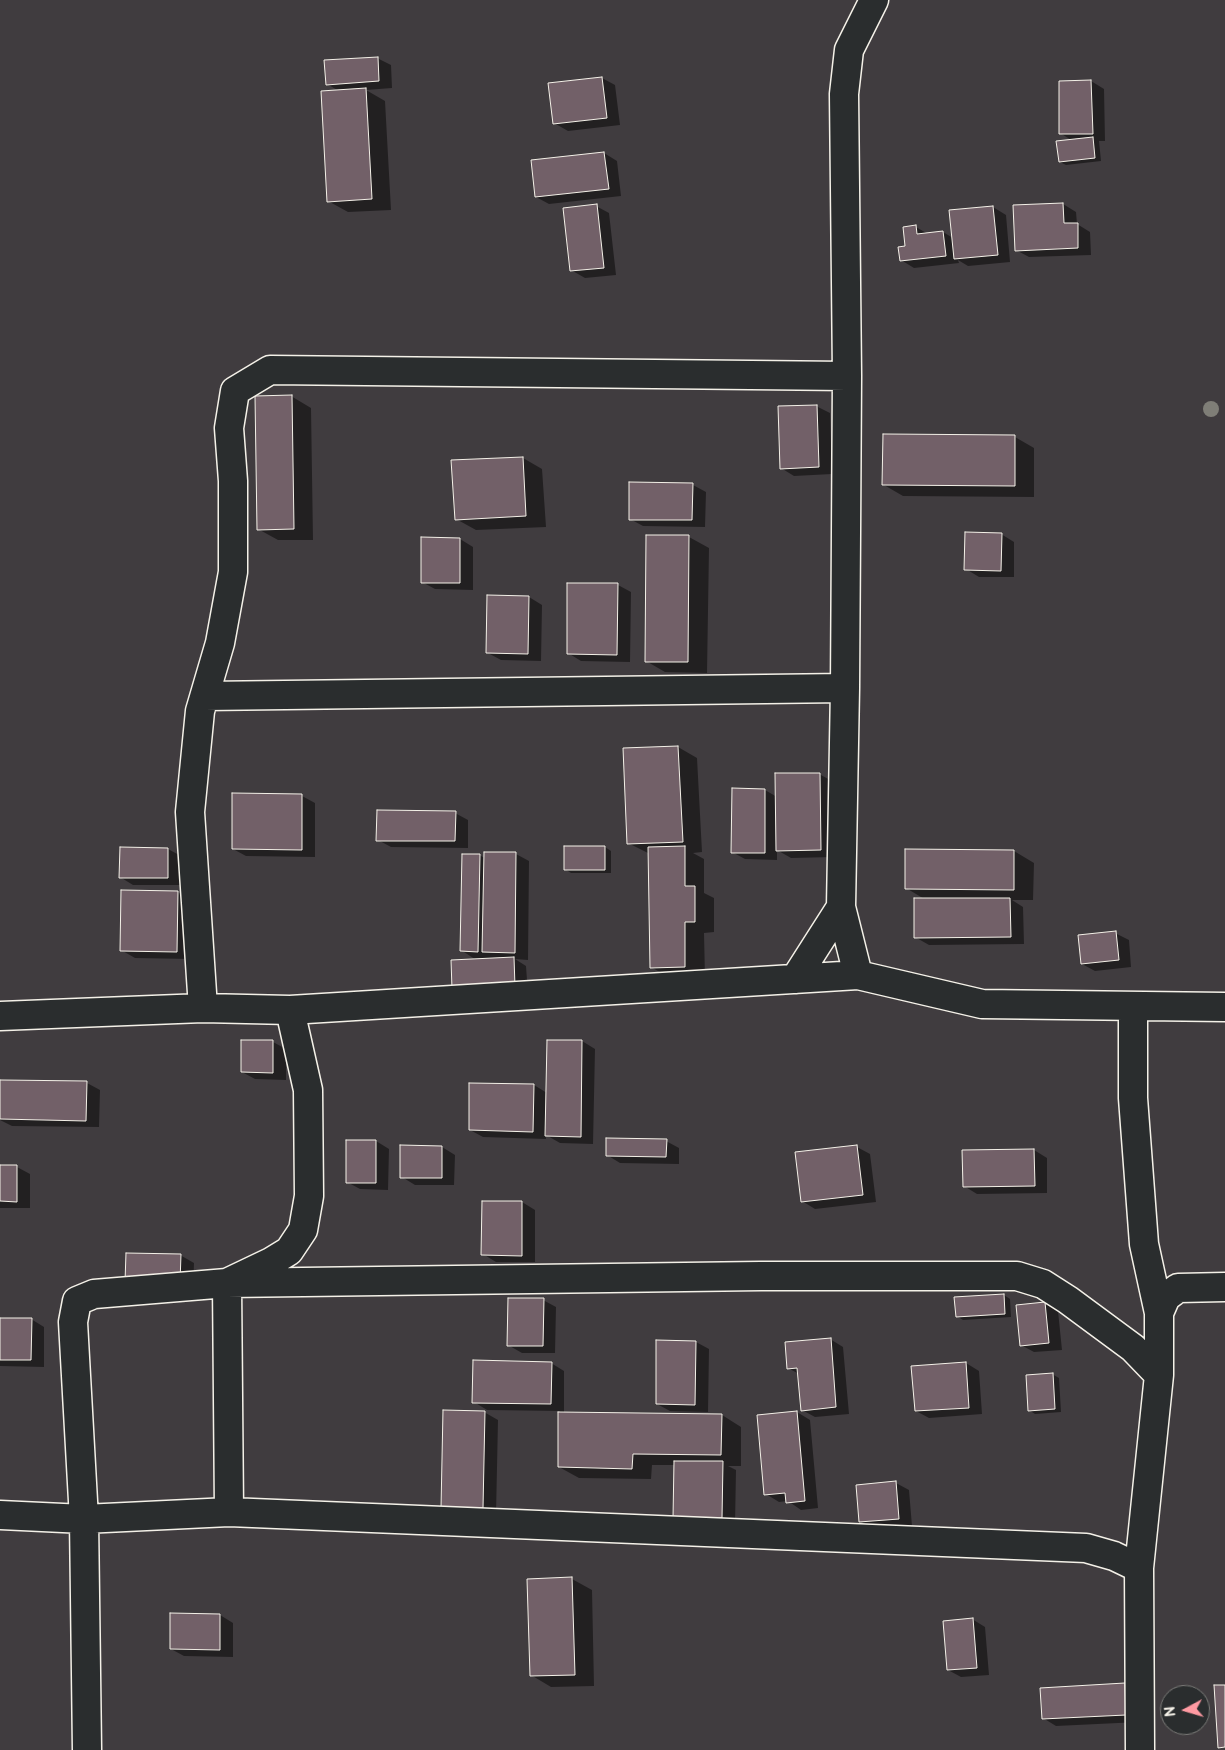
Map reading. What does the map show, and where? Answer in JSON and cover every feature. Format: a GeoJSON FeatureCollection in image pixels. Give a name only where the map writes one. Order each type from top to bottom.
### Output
{"type":"FeatureCollection","features":[{"type":"Feature","properties":{"kind":"street"},"geometry":{"type":"LineString","coordinates":[[858,975],[841,906],[845,688],[847,376],[844,94],[849,50],[874,0]]}},
{"type":"Feature","properties":{"kind":"street"},"geometry":{"type":"LineString","coordinates":[[203,1008],[190,812],[200,711],[220,643],[233,572],[233,481],[229,428],[235,391],[270,370],[847,376]]}},
{"type":"Feature","properties":{"kind":"street"},"geometry":{"type":"LineString","coordinates":[[205,696],[845,688]]}},
{"type":"Feature","properties":{"kind":"street"},"geometry":{"type":"LineString","coordinates":[[796,979],[841,906]]}},
{"type":"Feature","properties":{"kind":"street"},"geometry":{"type":"LineString","coordinates":[[0,1016],[203,1008],[290,1010],[858,975],[982,1004],[1225,1007]]}},
{"type":"Feature","properties":{"kind":"street"},"geometry":{"type":"LineString","coordinates":[[1133,1006],[1133,1098],[1144,1244],[1159,1314],[1159,1374],[1139,1568],[1140,1750]]}},
{"type":"Feature","properties":{"kind":"street"},"geometry":{"type":"LineString","coordinates":[[227,1283],[271,1262],[289,1251],[303,1230],[309,1196],[308,1090],[290,1010]]}},
{"type":"Feature","properties":{"kind":"street"},"geometry":{"type":"LineString","coordinates":[[87,1750],[84,1519],[73,1322],[77,1302],[94,1294],[227,1283],[761,1276],[1017,1276],[1043,1284],[1068,1300],[1133,1348],[1159,1374]]}},
{"type":"Feature","properties":{"kind":"street"},"geometry":{"type":"LineString","coordinates":[[227,1283],[229,1512]]}},
{"type":"Feature","properties":{"kind":"street"},"geometry":{"type":"LineString","coordinates":[[1159,1314],[1166,1297],[1178,1288],[1225,1287]]}},
{"type":"Feature","properties":{"kind":"street"},"geometry":{"type":"LineString","coordinates":[[0,1515],[84,1519],[229,1512],[1086,1548],[1114,1556],[1139,1568]]}},
{"type":"Feature","properties":{"kind":"building"},"geometry":{"type":"Polygon","coordinates":[[[378,57],[379,81],[326,85],[324,60],[378,57]]]}},
{"type":"Feature","properties":{"kind":"building"},"geometry":{"type":"Polygon","coordinates":[[[602,77],[607,118],[553,124],[548,83],[602,77]]]}},
{"type":"Feature","properties":{"kind":"building"},"geometry":{"type":"Polygon","coordinates":[[[1091,80],[1093,134],[1059,134],[1059,81],[1091,80]]]}},
{"type":"Feature","properties":{"kind":"building"},"geometry":{"type":"Polygon","coordinates":[[[366,88],[372,199],[327,202],[321,91],[366,88]]]}},
{"type":"Feature","properties":{"kind":"building"},"geometry":{"type":"Polygon","coordinates":[[[1093,137],[1095,158],[1059,162],[1056,141],[1093,137]]]}},
{"type":"Feature","properties":{"kind":"building"},"geometry":{"type":"Polygon","coordinates":[[[604,152],[609,189],[535,197],[531,160],[604,152]]]}},
{"type":"Feature","properties":{"kind":"building"},"geometry":{"type":"Polygon","coordinates":[[[1063,203],[1064,223],[1078,223],[1078,248],[1015,251],[1013,205],[1063,203]]]}},
{"type":"Feature","properties":{"kind":"building"},"geometry":{"type":"Polygon","coordinates":[[[597,204],[604,268],[570,271],[563,208],[597,204]]]}},
{"type":"Feature","properties":{"kind":"building"},"geometry":{"type":"Polygon","coordinates":[[[993,206],[998,255],[954,259],[949,210],[993,206]]]}},
{"type":"Feature","properties":{"kind":"building"},"geometry":{"type":"Polygon","coordinates":[[[916,225],[917,234],[943,231],[946,256],[900,261],[898,247],[905,246],[903,227],[916,225]]]}},
{"type":"Feature","properties":{"kind":"building"},"geometry":{"type":"Polygon","coordinates":[[[292,395],[294,529],[257,530],[255,396],[292,395]]]}},
{"type":"Feature","properties":{"kind":"building"},"geometry":{"type":"Polygon","coordinates":[[[817,405],[819,467],[780,469],[778,406],[817,405]]]}},
{"type":"Feature","properties":{"kind":"building"},"geometry":{"type":"Polygon","coordinates":[[[883,434],[1015,435],[1015,486],[882,485],[883,434]]]}},
{"type":"Feature","properties":{"kind":"building"},"geometry":{"type":"Polygon","coordinates":[[[523,457],[526,516],[455,520],[451,460],[523,457]]]}},
{"type":"Feature","properties":{"kind":"building"},"geometry":{"type":"Polygon","coordinates":[[[629,482],[693,483],[692,520],[629,520],[629,482]]]}},
{"type":"Feature","properties":{"kind":"building"},"geometry":{"type":"Polygon","coordinates":[[[965,532],[1002,533],[1001,571],[964,570],[965,532]]]}},
{"type":"Feature","properties":{"kind":"building"},"geometry":{"type":"Polygon","coordinates":[[[646,535],[689,535],[688,662],[645,662],[646,535]]]}},
{"type":"Feature","properties":{"kind":"building"},"geometry":{"type":"Polygon","coordinates":[[[421,537],[460,538],[460,583],[421,583],[421,537]]]}},
{"type":"Feature","properties":{"kind":"building"},"geometry":{"type":"Polygon","coordinates":[[[567,583],[618,583],[617,655],[567,654],[567,583]]]}},
{"type":"Feature","properties":{"kind":"building"},"geometry":{"type":"Polygon","coordinates":[[[487,595],[529,596],[528,654],[486,653],[487,595]]]}},
{"type":"Feature","properties":{"kind":"building"},"geometry":{"type":"Polygon","coordinates":[[[678,746],[683,842],[627,844],[623,748],[678,746]]]}},
{"type":"Feature","properties":{"kind":"building"},"geometry":{"type":"Polygon","coordinates":[[[775,773],[820,773],[821,850],[776,851],[775,773]]]}},
{"type":"Feature","properties":{"kind":"building"},"geometry":{"type":"Polygon","coordinates":[[[732,788],[765,789],[765,853],[731,853],[732,788]]]}},
{"type":"Feature","properties":{"kind":"building"},"geometry":{"type":"Polygon","coordinates":[[[232,793],[302,794],[302,850],[232,849],[232,793]]]}},
{"type":"Feature","properties":{"kind":"building"},"geometry":{"type":"Polygon","coordinates":[[[377,810],[456,811],[455,841],[376,841],[377,810]]]}},
{"type":"Feature","properties":{"kind":"building"},"geometry":{"type":"Polygon","coordinates":[[[564,846],[605,846],[605,870],[564,870],[564,846]]]}},
{"type":"Feature","properties":{"kind":"building"},"geometry":{"type":"Polygon","coordinates":[[[685,846],[685,886],[695,886],[695,922],[685,922],[685,967],[650,968],[648,847],[685,846]]]}},
{"type":"Feature","properties":{"kind":"building"},"geometry":{"type":"Polygon","coordinates":[[[120,847],[168,848],[168,878],[119,878],[120,847]]]}},
{"type":"Feature","properties":{"kind":"building"},"geometry":{"type":"Polygon","coordinates":[[[905,849],[1014,850],[1014,890],[905,889],[905,849]]]}},
{"type":"Feature","properties":{"kind":"building"},"geometry":{"type":"Polygon","coordinates":[[[484,852],[516,852],[515,953],[482,952],[484,852]]]}},
{"type":"Feature","properties":{"kind":"building"},"geometry":{"type":"Polygon","coordinates":[[[462,854],[480,854],[478,952],[460,951],[462,854]]]}},
{"type":"Feature","properties":{"kind":"building"},"geometry":{"type":"Polygon","coordinates":[[[121,890],[178,891],[177,952],[120,951],[121,890]]]}},
{"type":"Feature","properties":{"kind":"building"},"geometry":{"type":"Polygon","coordinates":[[[914,898],[1010,898],[1011,937],[914,938],[914,898]]]}},
{"type":"Feature","properties":{"kind":"building"},"geometry":{"type":"Polygon","coordinates":[[[1116,931],[1119,960],[1081,964],[1078,935],[1116,931]]]}},
{"type":"Feature","properties":{"kind":"building"},"geometry":{"type":"Polygon","coordinates":[[[514,957],[515,987],[452,989],[451,960],[514,957]]]}},
{"type":"Feature","properties":{"kind":"building"},"geometry":{"type":"Polygon","coordinates":[[[241,1040],[273,1040],[273,1073],[241,1072],[241,1040]]]}},
{"type":"Feature","properties":{"kind":"building"},"geometry":{"type":"Polygon","coordinates":[[[547,1040],[582,1040],[581,1137],[545,1136],[547,1040]]]}},
{"type":"Feature","properties":{"kind":"building"},"geometry":{"type":"Polygon","coordinates":[[[0,1080],[87,1081],[86,1121],[0,1119],[0,1080]]]}},
{"type":"Feature","properties":{"kind":"building"},"geometry":{"type":"Polygon","coordinates":[[[469,1083],[534,1084],[533,1132],[469,1130],[469,1083]]]}},
{"type":"Feature","properties":{"kind":"building"},"geometry":{"type":"Polygon","coordinates":[[[606,1138],[667,1139],[666,1157],[606,1156],[606,1138]]]}},
{"type":"Feature","properties":{"kind":"building"},"geometry":{"type":"Polygon","coordinates":[[[346,1140],[376,1140],[376,1183],[346,1183],[346,1140]]]}},
{"type":"Feature","properties":{"kind":"building"},"geometry":{"type":"Polygon","coordinates":[[[400,1145],[442,1146],[442,1178],[400,1178],[400,1145]]]}},
{"type":"Feature","properties":{"kind":"building"},"geometry":{"type":"Polygon","coordinates":[[[857,1145],[863,1195],[801,1202],[795,1152],[857,1145]]]}},
{"type":"Feature","properties":{"kind":"building"},"geometry":{"type":"Polygon","coordinates":[[[1034,1149],[1035,1186],[963,1187],[962,1150],[1034,1149]]]}},
{"type":"Feature","properties":{"kind":"building"},"geometry":{"type":"Polygon","coordinates":[[[0,1165],[17,1165],[17,1202],[0,1201],[0,1165]]]}},
{"type":"Feature","properties":{"kind":"building"},"geometry":{"type":"Polygon","coordinates":[[[482,1201],[522,1201],[522,1256],[481,1255],[482,1201]]]}},
{"type":"Feature","properties":{"kind":"building"},"geometry":{"type":"Polygon","coordinates":[[[126,1253],[181,1254],[180,1283],[125,1282],[126,1253]]]}},
{"type":"Feature","properties":{"kind":"building"},"geometry":{"type":"Polygon","coordinates":[[[1004,1294],[1005,1314],[956,1317],[954,1297],[1004,1294]]]}},
{"type":"Feature","properties":{"kind":"building"},"geometry":{"type":"Polygon","coordinates":[[[508,1298],[544,1298],[543,1346],[507,1346],[508,1298]]]}},
{"type":"Feature","properties":{"kind":"building"},"geometry":{"type":"Polygon","coordinates":[[[1045,1302],[1049,1343],[1020,1346],[1016,1305],[1045,1302]]]}},
{"type":"Feature","properties":{"kind":"building"},"geometry":{"type":"Polygon","coordinates":[[[0,1318],[32,1318],[31,1360],[0,1360],[0,1318]]]}},
{"type":"Feature","properties":{"kind":"building"},"geometry":{"type":"Polygon","coordinates":[[[831,1338],[836,1407],[801,1411],[797,1368],[787,1369],[785,1342],[831,1338]]]}},
{"type":"Feature","properties":{"kind":"building"},"geometry":{"type":"Polygon","coordinates":[[[656,1340],[696,1341],[695,1405],[656,1404],[656,1340]]]}},
{"type":"Feature","properties":{"kind":"building"},"geometry":{"type":"Polygon","coordinates":[[[473,1360],[552,1362],[551,1404],[472,1403],[473,1360]]]}},
{"type":"Feature","properties":{"kind":"building"},"geometry":{"type":"Polygon","coordinates":[[[966,1362],[969,1408],[915,1411],[911,1366],[966,1362]]]}},
{"type":"Feature","properties":{"kind":"building"},"geometry":{"type":"Polygon","coordinates":[[[1053,1373],[1055,1409],[1028,1411],[1026,1375],[1053,1373]]]}},
{"type":"Feature","properties":{"kind":"building"},"geometry":{"type":"Polygon","coordinates":[[[443,1410],[485,1411],[483,1508],[441,1508],[443,1410]]]}},
{"type":"Feature","properties":{"kind":"building"},"geometry":{"type":"Polygon","coordinates":[[[797,1411],[805,1501],[786,1503],[785,1493],[764,1495],[757,1415],[797,1411]]]}},
{"type":"Feature","properties":{"kind":"building"},"geometry":{"type":"Polygon","coordinates":[[[558,1412],[722,1414],[721,1455],[633,1454],[632,1469],[558,1467],[558,1412]]]}},
{"type":"Feature","properties":{"kind":"building"},"geometry":{"type":"Polygon","coordinates":[[[674,1461],[723,1461],[722,1518],[673,1518],[674,1461]]]}},
{"type":"Feature","properties":{"kind":"building"},"geometry":{"type":"Polygon","coordinates":[[[896,1481],[899,1519],[859,1522],[856,1485],[896,1481]]]}},
{"type":"Feature","properties":{"kind":"building"},"geometry":{"type":"Polygon","coordinates":[[[572,1577],[575,1675],[530,1676],[527,1579],[572,1577]]]}},
{"type":"Feature","properties":{"kind":"building"},"geometry":{"type":"Polygon","coordinates":[[[170,1613],[220,1614],[220,1650],[170,1649],[170,1613]]]}},
{"type":"Feature","properties":{"kind":"building"},"geometry":{"type":"Polygon","coordinates":[[[973,1618],[977,1668],[947,1670],[943,1621],[973,1618]]]}},
{"type":"Feature","properties":{"kind":"building"},"geometry":{"type":"Polygon","coordinates":[[[1125,1683],[1126,1715],[1042,1719],[1040,1688],[1125,1683]]]}},
{"type":"Feature","properties":{"kind":"building"},"geometry":{"type":"Polygon","coordinates":[[[1214,1685],[1225,1685],[1225,1747],[1218,1748],[1214,1685]]]}}]}
